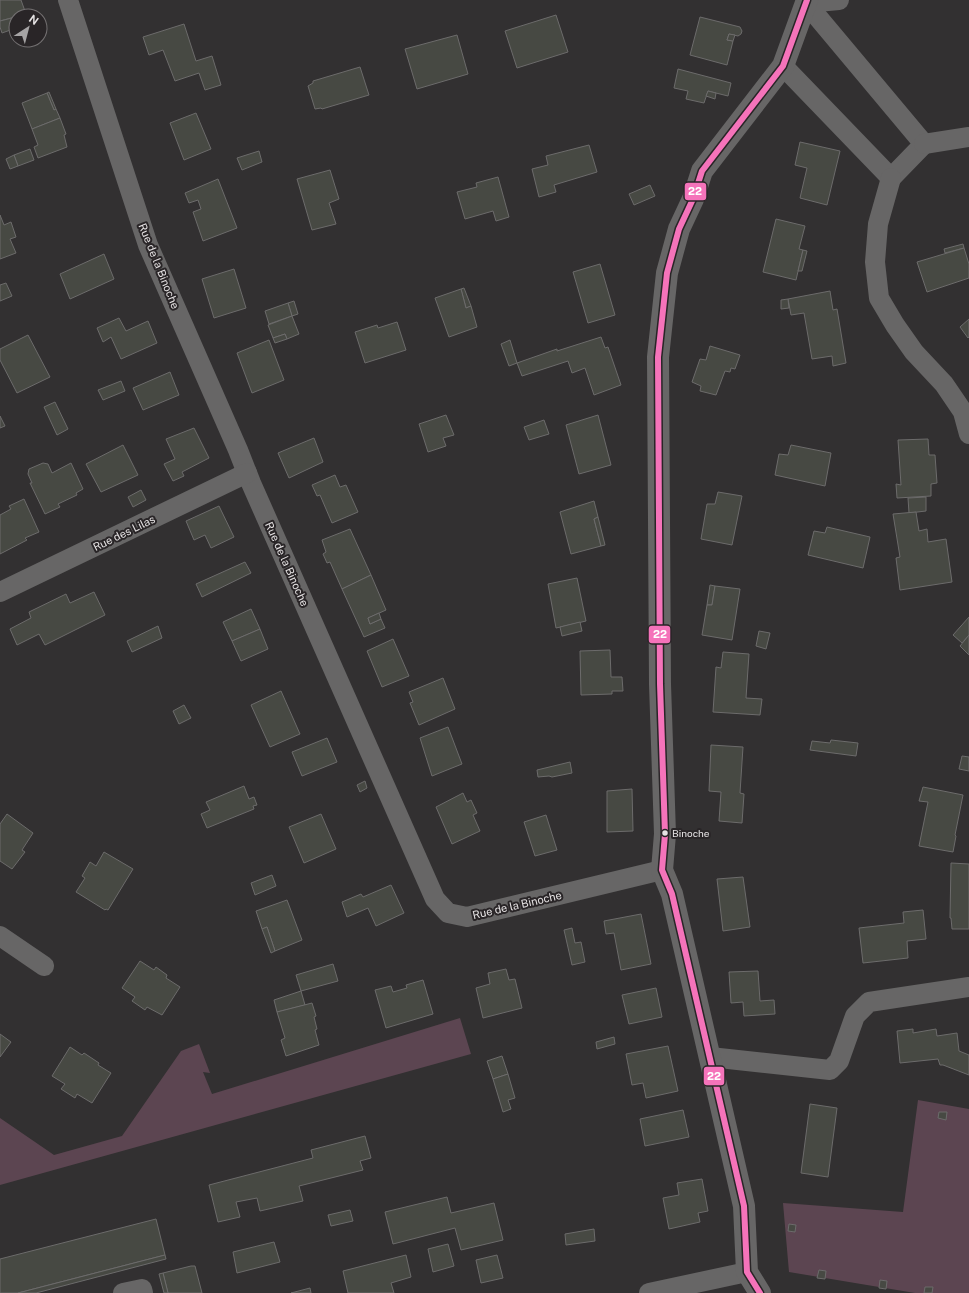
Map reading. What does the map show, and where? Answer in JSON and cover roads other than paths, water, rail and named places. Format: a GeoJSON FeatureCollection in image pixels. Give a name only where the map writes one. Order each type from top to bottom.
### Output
{"type":"FeatureCollection","features":[{"type":"Feature","properties":{"kind":"street","name":"Rue de la Binoche"},"geometry":{"type":"LineString","coordinates":[[68,0],[148,245],[435,899],[448,913],[467,917],[662,870]]}},
{"type":"Feature","properties":{"kind":"street"},"geometry":{"type":"LineString","coordinates":[[807,2],[839,0]]}},
{"type":"Feature","properties":{"kind":"street"},"geometry":{"type":"LineString","coordinates":[[760,1293],[747,1272],[744,1206],[672,894],[662,870],[666,834],[660,684],[658,357],[666,273],[679,229],[702,171],[783,66],[807,2]]}},
{"type":"Feature","properties":{"kind":"street"},"geometry":{"type":"LineString","coordinates":[[807,2],[924,144]]}},
{"type":"Feature","properties":{"kind":"street"},"geometry":{"type":"LineString","coordinates":[[783,66],[891,178]]}},
{"type":"Feature","properties":{"kind":"street"},"geometry":{"type":"LineString","coordinates":[[969,137],[924,144],[891,178],[878,224],[875,262],[879,298],[895,325],[914,352],[944,384],[963,412],[969,434]]}},
{"type":"Feature","properties":{"kind":"street","name":"Rue des Lilas"},"geometry":{"type":"LineString","coordinates":[[0,592],[247,473]]}},
{"type":"Feature","properties":{"kind":"street"},"geometry":{"type":"LineString","coordinates":[[0,936],[44,966]]}},
{"type":"Feature","properties":{"kind":"street"},"geometry":{"type":"LineString","coordinates":[[710,1057],[830,1070],[839,1061],[855,1016],[869,1002],[969,987]]}},
{"type":"Feature","properties":{"kind":"street"},"geometry":{"type":"LineString","coordinates":[[649,1293],[747,1272]]}},
{"type":"Feature","properties":{"kind":"street"},"geometry":{"type":"LineString","coordinates":[[123,1293],[142,1289],[144,1293]]}},
{"type":"Feature","properties":{"kind":"place","name":"Binoche"},"geometry":{"type":"Point","coordinates":[665,833]}}]}
